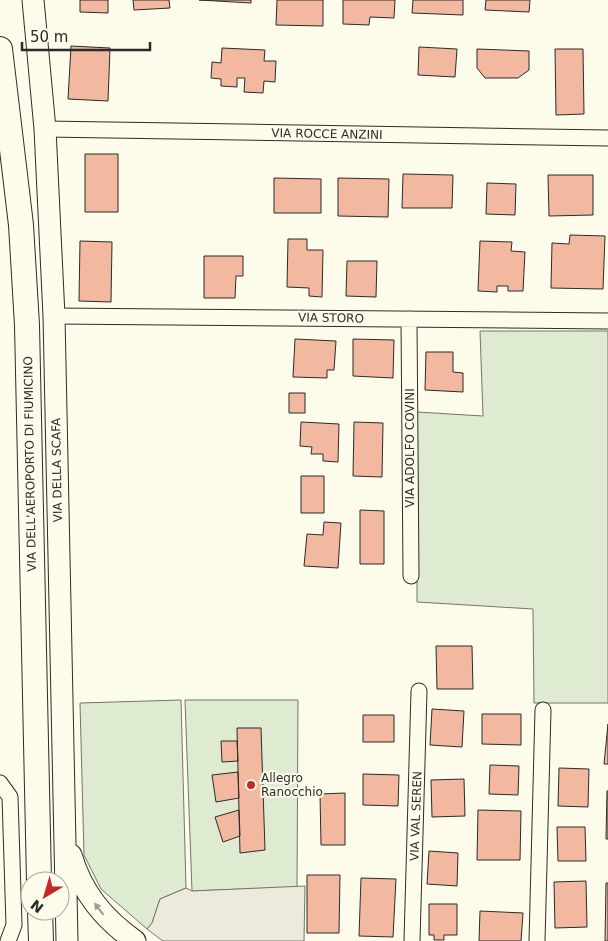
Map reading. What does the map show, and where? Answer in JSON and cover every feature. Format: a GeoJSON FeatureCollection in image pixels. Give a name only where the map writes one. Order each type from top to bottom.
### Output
{"type":"FeatureCollection","features":[{"type":"Feature","properties":{"kind":"main road","name":"VIA DELL'AEROPORTO DI FIUMICINO"},"geometry":{"type":"LineString","coordinates":[[0,49],[20,225],[27,325],[39,871]]}},
{"type":"Feature","properties":{"kind":"main road"},"geometry":{"type":"LineString","coordinates":[[40,921],[41,941]]}},
{"type":"Feature","properties":{"kind":"street","name":"VIA DELLA SCAFA"},"geometry":{"type":"LineString","coordinates":[[33,0],[45,129],[54,316],[67,941]]}},
{"type":"Feature","properties":{"kind":"street","name":"VIA ROCCE ANZINI"},"geometry":{"type":"LineString","coordinates":[[45,129],[608,138]]}},
{"type":"Feature","properties":{"kind":"street","name":"VIA STORO"},"geometry":{"type":"LineString","coordinates":[[54,316],[608,321]]}},
{"type":"Feature","properties":{"kind":"street","name":"VIA ADOLFO COVINI"},"geometry":{"type":"LineString","coordinates":[[409,319],[411,576]]}},
{"type":"Feature","properties":{"kind":"street","name":"VIA VAL SEREN"},"geometry":{"type":"LineString","coordinates":[[412,941],[419,691]]}},
{"type":"Feature","properties":{"kind":"street"},"geometry":{"type":"LineString","coordinates":[[537,941],[543,710]]}},
{"type":"Feature","properties":{"kind":"street"},"geometry":{"type":"LineString","coordinates":[[0,782],[10,797],[14,926],[8,941]]}},
{"type":"Feature","properties":{"kind":"street"},"geometry":{"type":"LineString","coordinates":[[66,837],[77,875],[91,898],[111,924],[135,941]]}},
{"type":"Feature","properties":{"kind":"green space"},"geometry":{"type":"Polygon","coordinates":[[[480,331],[608,331],[608,703],[534,703],[533,609],[417,602],[417,412],[483,416],[480,331]]]}},
{"type":"Feature","properties":{"kind":"green space"},"geometry":{"type":"Polygon","coordinates":[[[181,700],[186,888],[160,899],[152,923],[147,929],[101,889],[84,855],[80,703],[181,700]]]}},
{"type":"Feature","properties":{"kind":"green space"},"geometry":{"type":"Polygon","coordinates":[[[185,700],[298,700],[297,887],[192,891],[185,700]]]}},
{"type":"Feature","properties":{"kind":"shaded area"},"geometry":{"type":"Polygon","coordinates":[[[305,886],[304,941],[163,941],[147,929],[152,923],[160,899],[186,888],[192,891],[305,886]]]}},
{"type":"Feature","properties":{"kind":"building"},"geometry":{"type":"Polygon","coordinates":[[[80,0],[108,0],[108,13],[80,12],[80,0]]]}},
{"type":"Feature","properties":{"kind":"building"},"geometry":{"type":"Polygon","coordinates":[[[133,0],[169,0],[170,8],[134,10],[133,0]]]}},
{"type":"Feature","properties":{"kind":"building"},"geometry":{"type":"Polygon","coordinates":[[[199,0],[251,0],[251,3],[199,0]]]}},
{"type":"Feature","properties":{"kind":"building"},"geometry":{"type":"Polygon","coordinates":[[[277,0],[323,0],[323,26],[276,25],[277,0]]]}},
{"type":"Feature","properties":{"kind":"building"},"geometry":{"type":"Polygon","coordinates":[[[343,0],[395,0],[394,18],[370,17],[369,25],[343,24],[343,0]]]}},
{"type":"Feature","properties":{"kind":"building"},"geometry":{"type":"Polygon","coordinates":[[[413,0],[463,0],[463,15],[412,13],[413,0]]]}},
{"type":"Feature","properties":{"kind":"building"},"geometry":{"type":"Polygon","coordinates":[[[486,0],[530,0],[529,12],[485,10],[486,0]]]}},
{"type":"Feature","properties":{"kind":"building"},"geometry":{"type":"Polygon","coordinates":[[[71,46],[110,48],[108,101],[68,99],[71,46]]]}},
{"type":"Feature","properties":{"kind":"building"},"geometry":{"type":"Polygon","coordinates":[[[419,47],[457,49],[455,77],[418,75],[419,47]]]}},
{"type":"Feature","properties":{"kind":"building"},"geometry":{"type":"Polygon","coordinates":[[[222,48],[265,50],[264,61],[276,61],[275,82],[264,81],[263,93],[244,92],[245,78],[237,78],[237,87],[221,86],[221,79],[211,78],[212,62],[221,63],[222,48]]]}},
{"type":"Feature","properties":{"kind":"building"},"geometry":{"type":"Polygon","coordinates":[[[477,49],[529,51],[529,70],[518,78],[485,78],[477,68],[477,49]]]}},
{"type":"Feature","properties":{"kind":"building"},"geometry":{"type":"Polygon","coordinates":[[[555,49],[583,49],[584,114],[556,115],[555,49]]]}},
{"type":"Feature","properties":{"kind":"building"},"geometry":{"type":"Polygon","coordinates":[[[85,154],[118,154],[118,212],[85,212],[85,154]]]}},
{"type":"Feature","properties":{"kind":"building"},"geometry":{"type":"Polygon","coordinates":[[[403,174],[453,175],[452,208],[402,208],[403,174]]]}},
{"type":"Feature","properties":{"kind":"building"},"geometry":{"type":"Polygon","coordinates":[[[548,175],[593,175],[593,215],[549,216],[548,175]]]}},
{"type":"Feature","properties":{"kind":"building"},"geometry":{"type":"Polygon","coordinates":[[[274,178],[321,179],[321,213],[274,213],[274,178]]]}},
{"type":"Feature","properties":{"kind":"building"},"geometry":{"type":"Polygon","coordinates":[[[338,178],[389,179],[388,217],[338,216],[338,178]]]}},
{"type":"Feature","properties":{"kind":"building"},"geometry":{"type":"Polygon","coordinates":[[[487,183],[516,184],[515,215],[486,214],[487,183]]]}},
{"type":"Feature","properties":{"kind":"building"},"geometry":{"type":"Polygon","coordinates":[[[570,235],[605,236],[603,289],[551,288],[552,243],[569,244],[570,235]]]}},
{"type":"Feature","properties":{"kind":"building"},"geometry":{"type":"Polygon","coordinates":[[[288,239],[307,239],[307,250],[323,250],[322,297],[309,296],[309,288],[287,287],[288,239]]]}},
{"type":"Feature","properties":{"kind":"building"},"geometry":{"type":"Polygon","coordinates":[[[80,241],[112,242],[111,302],[79,301],[80,241]]]}},
{"type":"Feature","properties":{"kind":"building"},"geometry":{"type":"Polygon","coordinates":[[[480,241],[512,242],[511,251],[525,252],[523,291],[508,291],[508,286],[497,286],[497,292],[478,291],[480,241]]]}},
{"type":"Feature","properties":{"kind":"building"},"geometry":{"type":"Polygon","coordinates":[[[204,256],[243,256],[243,276],[236,276],[235,298],[204,298],[204,256]]]}},
{"type":"Feature","properties":{"kind":"building"},"geometry":{"type":"Polygon","coordinates":[[[347,261],[377,261],[376,297],[346,296],[347,261]]]}},
{"type":"Feature","properties":{"kind":"building"},"geometry":{"type":"Polygon","coordinates":[[[295,339],[336,341],[334,370],[327,370],[327,378],[293,377],[295,339]]]}},
{"type":"Feature","properties":{"kind":"building"},"geometry":{"type":"Polygon","coordinates":[[[353,339],[394,340],[393,378],[353,376],[353,339]]]}},
{"type":"Feature","properties":{"kind":"building"},"geometry":{"type":"Polygon","coordinates":[[[426,352],[453,352],[453,372],[463,373],[463,392],[425,390],[426,352]]]}},
{"type":"Feature","properties":{"kind":"building"},"geometry":{"type":"Polygon","coordinates":[[[289,393],[305,393],[305,413],[289,413],[289,393]]]}},
{"type":"Feature","properties":{"kind":"building"},"geometry":{"type":"Polygon","coordinates":[[[301,422],[339,424],[338,462],[323,461],[323,454],[311,454],[312,447],[300,446],[301,422]]]}},
{"type":"Feature","properties":{"kind":"building"},"geometry":{"type":"Polygon","coordinates":[[[354,422],[383,423],[382,477],[353,476],[354,422]]]}},
{"type":"Feature","properties":{"kind":"building"},"geometry":{"type":"Polygon","coordinates":[[[301,476],[324,476],[324,513],[301,513],[301,476]]]}},
{"type":"Feature","properties":{"kind":"building"},"geometry":{"type":"Polygon","coordinates":[[[360,510],[384,511],[384,564],[360,564],[360,510]]]}},
{"type":"Feature","properties":{"kind":"building"},"geometry":{"type":"Polygon","coordinates":[[[324,522],[341,523],[338,568],[304,566],[307,534],[323,535],[324,522]]]}},
{"type":"Feature","properties":{"kind":"building"},"geometry":{"type":"Polygon","coordinates":[[[436,646],[472,646],[473,689],[437,689],[436,646]]]}},
{"type":"Feature","properties":{"kind":"building"},"geometry":{"type":"Polygon","coordinates":[[[432,709],[464,711],[462,747],[430,745],[432,709]]]}},
{"type":"Feature","properties":{"kind":"building"},"geometry":{"type":"Polygon","coordinates":[[[482,714],[521,714],[521,745],[482,744],[482,714]]]}},
{"type":"Feature","properties":{"kind":"building"},"geometry":{"type":"Polygon","coordinates":[[[363,715],[394,715],[394,742],[363,742],[363,715]]]}},
{"type":"Feature","properties":{"kind":"building"},"geometry":{"type":"Polygon","coordinates":[[[608,724],[608,764],[604,764],[608,724]]]}},
{"type":"Feature","properties":{"kind":"building","name":"Allegro Ranocchio"},"geometry":{"type":"Polygon","coordinates":[[[237,728],[261,728],[265,850],[240,853],[237,728]]]}},
{"type":"Feature","properties":{"kind":"building","name":"Allegro Ranocchio"},"geometry":{"type":"Polygon","coordinates":[[[221,741],[237,741],[238,761],[222,762],[221,741]]]}},
{"type":"Feature","properties":{"kind":"building"},"geometry":{"type":"Polygon","coordinates":[[[490,765],[519,766],[518,795],[489,794],[490,765]]]}},
{"type":"Feature","properties":{"kind":"building"},"geometry":{"type":"Polygon","coordinates":[[[559,768],[589,769],[588,807],[558,806],[559,768]]]}},
{"type":"Feature","properties":{"kind":"building","name":"Allegro Ranocchio"},"geometry":{"type":"Polygon","coordinates":[[[238,772],[239,798],[216,802],[212,775],[238,772]]]}},
{"type":"Feature","properties":{"kind":"building"},"geometry":{"type":"Polygon","coordinates":[[[363,774],[399,775],[398,806],[363,805],[363,774]]]}},
{"type":"Feature","properties":{"kind":"building"},"geometry":{"type":"Polygon","coordinates":[[[464,779],[465,816],[432,817],[431,780],[464,779]]]}},
{"type":"Feature","properties":{"kind":"building"},"geometry":{"type":"Polygon","coordinates":[[[607,791],[608,839],[606,839],[607,791]]]}},
{"type":"Feature","properties":{"kind":"building"},"geometry":{"type":"Polygon","coordinates":[[[345,793],[345,845],[321,845],[320,794],[345,793]]]}},
{"type":"Feature","properties":{"kind":"building","name":"Allegro Ranocchio"},"geometry":{"type":"Polygon","coordinates":[[[239,810],[240,836],[223,842],[215,817],[239,810]]]}},
{"type":"Feature","properties":{"kind":"building"},"geometry":{"type":"Polygon","coordinates":[[[478,810],[521,811],[520,860],[477,860],[478,810]]]}},
{"type":"Feature","properties":{"kind":"building"},"geometry":{"type":"Polygon","coordinates":[[[557,827],[585,827],[586,861],[558,861],[557,827]]]}},
{"type":"Feature","properties":{"kind":"building"},"geometry":{"type":"Polygon","coordinates":[[[429,851],[458,853],[457,886],[427,884],[429,851]]]}},
{"type":"Feature","properties":{"kind":"building"},"geometry":{"type":"Polygon","coordinates":[[[307,875],[340,875],[339,933],[307,933],[307,875]]]}},
{"type":"Feature","properties":{"kind":"building"},"geometry":{"type":"Polygon","coordinates":[[[361,878],[396,879],[393,937],[359,936],[361,878]]]}},
{"type":"Feature","properties":{"kind":"building"},"geometry":{"type":"Polygon","coordinates":[[[586,881],[587,927],[555,928],[554,882],[586,881]]]}},
{"type":"Feature","properties":{"kind":"building"},"geometry":{"type":"Polygon","coordinates":[[[606,883],[608,883],[608,941],[605,941],[606,883]]]}},
{"type":"Feature","properties":{"kind":"building"},"geometry":{"type":"Polygon","coordinates":[[[429,904],[457,904],[457,935],[444,935],[444,940],[434,940],[434,935],[429,935],[429,904]]]}},
{"type":"Feature","properties":{"kind":"building"},"geometry":{"type":"Polygon","coordinates":[[[480,911],[523,913],[521,941],[479,941],[480,911]]]}},
{"type":"Feature","properties":{"kind":"place","name":"Allegro Ranocchio"},"geometry":{"type":"Point","coordinates":[251,785]}}]}
